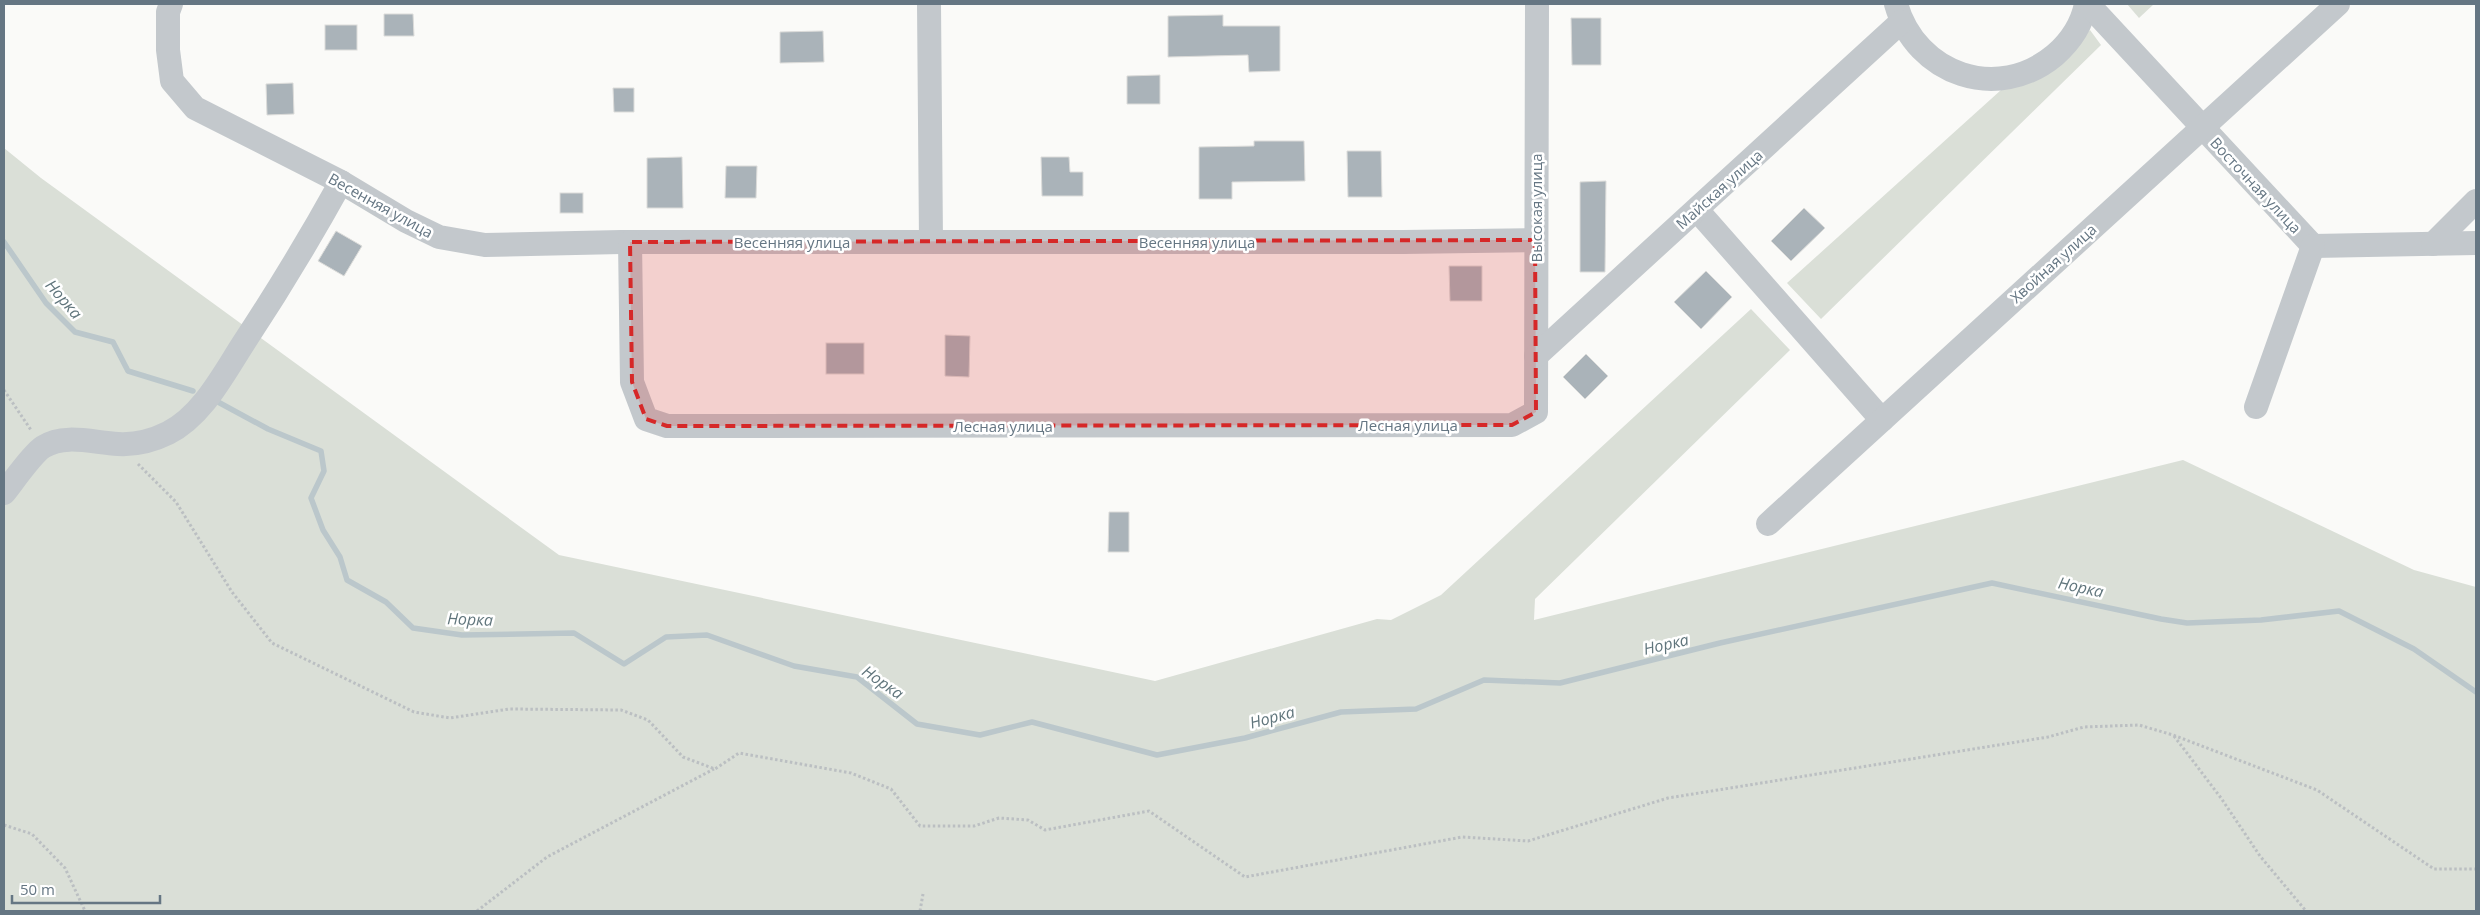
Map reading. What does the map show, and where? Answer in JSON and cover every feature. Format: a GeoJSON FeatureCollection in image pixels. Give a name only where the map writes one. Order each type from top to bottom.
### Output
{"type":"FeatureCollection","features":[{"type":"Feature","properties":{"kind":"street","name":"Весенняя улица"},"geometry":{"type":"LineString","coordinates":[[171,4],[168,12],[168,50],[172,81],[195,108],[341,182],[406,221],[439,237],[485,245],[630,242],[1403,242],[1535,240]]}},
{"type":"Feature","properties":{"kind":"street"},"geometry":{"type":"LineString","coordinates":[[929,4],[931,242]]}},
{"type":"Feature","properties":{"kind":"street","name":"Высокая улица"},"geometry":{"type":"LineString","coordinates":[[1536,412],[1537,4]]}},
{"type":"Feature","properties":{"kind":"street"},"geometry":{"type":"LineString","coordinates":[[1899,13],[1920,50],[1947,70],[1979,79],[2012,78],[2042,66],[2068,44],[2084,15],[2087,4]]}},
{"type":"Feature","properties":{"kind":"street","name":"Восточная улица"},"geometry":{"type":"LineString","coordinates":[[2087,4],[2313,246],[2476,243]]}},
{"type":"Feature","properties":{"kind":"street","name":"Хвойная улица"},"geometry":{"type":"LineString","coordinates":[[1768,524],[2202,126],[2338,4]]}},
{"type":"Feature","properties":{"kind":"street","name":"Майская улица"},"geometry":{"type":"LineString","coordinates":[[1536,356],[1697,210],[1899,13]]}},
{"type":"Feature","properties":{"kind":"street"},"geometry":{"type":"LineString","coordinates":[[4,493],[43,447],[62,440],[86,440],[118,444],[148,442],[171,432],[197,410],[214,389],[292,270],[341,182]]}},
{"type":"Feature","properties":{"kind":"street"},"geometry":{"type":"LineString","coordinates":[[2433,244],[2476,201]]}},
{"type":"Feature","properties":{"kind":"street"},"geometry":{"type":"LineString","coordinates":[[1697,210],[1882,420]]}},
{"type":"Feature","properties":{"kind":"street","name":"Лесная улица"},"geometry":{"type":"LineString","coordinates":[[630,242],[632,382],[646,419],[667,426],[1512,425],[1536,412]]}},
{"type":"Feature","properties":{"kind":"street"},"geometry":{"type":"LineString","coordinates":[[2256,407],[2313,246]]}},
{"type":"Feature","properties":{"kind":"path"},"geometry":{"type":"LineString","coordinates":[[4,390],[43,447]]}},
{"type":"Feature","properties":{"kind":"path"},"geometry":{"type":"LineString","coordinates":[[118,444],[176,502],[232,592],[272,643],[414,712],[450,718],[509,709],[621,710],[648,720],[683,757],[715,769]]}},
{"type":"Feature","properties":{"kind":"path"},"geometry":{"type":"LineString","coordinates":[[477,911],[547,857],[715,769],[739,753],[850,773],[891,789],[920,826],[974,826],[1000,818],[1028,820],[1045,830],[1150,811],[1246,877],[1462,837],[1528,841],[1668,798],[2048,737],[2084,726],[2139,724],[2318,790],[2434,869],[2476,869]]}},
{"type":"Feature","properties":{"kind":"path"},"geometry":{"type":"LineString","coordinates":[[2173,735],[2221,798],[2260,856],[2306,911]]}},
{"type":"Feature","properties":{"kind":"path"},"geometry":{"type":"LineString","coordinates":[[4,825],[32,834],[65,868],[85,911]]}},
{"type":"Feature","properties":{"kind":"path"},"geometry":{"type":"LineString","coordinates":[[920,911],[922,894]]}},
{"type":"Feature","properties":{"kind":"highlighted area"},"geometry":{"type":"Polygon","coordinates":[[[1535,240],[1536,412],[1512,425],[667,426],[646,419],[632,382],[630,242],[1535,240]]]}},
{"type":"Feature","properties":{"kind":"shaded area"},"geometry":{"type":"Polygon","coordinates":[[[2127,4],[2154,4],[2139,18],[2127,4]]]}},
{"type":"Feature","properties":{"kind":"shaded area"},"geometry":{"type":"Polygon","coordinates":[[[2090,30],[2101,45],[1821,319],[1787,283],[2001,90],[2039,77],[2068,55],[2090,30]]]}},
{"type":"Feature","properties":{"kind":"shaded area"},"geometry":{"type":"Polygon","coordinates":[[[4,148],[41,178],[559,555],[1155,681],[1377,619],[1391,620],[1441,595],[1751,309],[1790,350],[1535,599],[1534,620],[2183,460],[2414,570],[2476,587],[2476,911],[4,911],[4,148]]]}},
{"type":"Feature","properties":{"kind":"building"},"geometry":{"type":"Polygon","coordinates":[[[384,14],[413,14],[414,36],[384,36],[384,14]]]}},
{"type":"Feature","properties":{"kind":"building"},"geometry":{"type":"Polygon","coordinates":[[[1223,15],[1223,26],[1280,26],[1280,71],[1249,72],[1248,55],[1168,57],[1168,16],[1223,15]]]}},
{"type":"Feature","properties":{"kind":"building"},"geometry":{"type":"Polygon","coordinates":[[[1571,18],[1601,18],[1601,65],[1572,65],[1571,18]]]}},
{"type":"Feature","properties":{"kind":"building"},"geometry":{"type":"Polygon","coordinates":[[[325,25],[357,25],[357,50],[325,50],[325,25]]]}},
{"type":"Feature","properties":{"kind":"building"},"geometry":{"type":"Polygon","coordinates":[[[823,31],[824,62],[780,63],[780,32],[823,31]]]}},
{"type":"Feature","properties":{"kind":"building"},"geometry":{"type":"Polygon","coordinates":[[[1160,75],[1160,104],[1127,104],[1127,76],[1160,75]]]}},
{"type":"Feature","properties":{"kind":"building"},"geometry":{"type":"Polygon","coordinates":[[[293,83],[294,114],[267,115],[266,84],[293,83]]]}},
{"type":"Feature","properties":{"kind":"building"},"geometry":{"type":"Polygon","coordinates":[[[613,88],[634,88],[634,112],[614,112],[613,88]]]}},
{"type":"Feature","properties":{"kind":"building"},"geometry":{"type":"Polygon","coordinates":[[[1254,141],[1304,141],[1305,181],[1232,182],[1232,199],[1199,199],[1199,147],[1254,146],[1254,141]]]}},
{"type":"Feature","properties":{"kind":"building"},"geometry":{"type":"Polygon","coordinates":[[[1347,151],[1381,151],[1382,197],[1348,197],[1347,151]]]}},
{"type":"Feature","properties":{"kind":"building"},"geometry":{"type":"Polygon","coordinates":[[[682,157],[683,208],[647,208],[647,158],[682,157]]]}},
{"type":"Feature","properties":{"kind":"building"},"geometry":{"type":"Polygon","coordinates":[[[1041,157],[1069,157],[1070,172],[1083,172],[1083,196],[1042,196],[1041,157]]]}},
{"type":"Feature","properties":{"kind":"building"},"geometry":{"type":"Polygon","coordinates":[[[726,166],[757,166],[756,198],[725,198],[726,166]]]}},
{"type":"Feature","properties":{"kind":"building"},"geometry":{"type":"Polygon","coordinates":[[[1606,181],[1605,272],[1580,272],[1580,182],[1606,181]]]}},
{"type":"Feature","properties":{"kind":"building"},"geometry":{"type":"Polygon","coordinates":[[[560,193],[583,193],[583,213],[560,213],[560,193]]]}},
{"type":"Feature","properties":{"kind":"building"},"geometry":{"type":"Polygon","coordinates":[[[1804,208],[1825,228],[1791,261],[1771,241],[1804,208]]]}},
{"type":"Feature","properties":{"kind":"building"},"geometry":{"type":"Polygon","coordinates":[[[336,231],[362,246],[344,276],[318,261],[336,231]]]}},
{"type":"Feature","properties":{"kind":"building"},"geometry":{"type":"Polygon","coordinates":[[[1449,266],[1482,266],[1482,301],[1450,301],[1449,266]]]}},
{"type":"Feature","properties":{"kind":"building"},"geometry":{"type":"Polygon","coordinates":[[[1706,271],[1732,297],[1701,329],[1674,302],[1706,271]]]}},
{"type":"Feature","properties":{"kind":"building"},"geometry":{"type":"Polygon","coordinates":[[[945,335],[970,336],[969,377],[945,376],[945,335]]]}},
{"type":"Feature","properties":{"kind":"building"},"geometry":{"type":"Polygon","coordinates":[[[826,343],[864,343],[864,374],[826,374],[826,343]]]}},
{"type":"Feature","properties":{"kind":"building"},"geometry":{"type":"Polygon","coordinates":[[[1586,354],[1608,376],[1585,399],[1563,377],[1586,354]]]}},
{"type":"Feature","properties":{"kind":"building"},"geometry":{"type":"Polygon","coordinates":[[[1109,512],[1129,512],[1129,552],[1108,552],[1109,512]]]}},
{"type":"Feature","properties":{"kind":"waterway","name":"Норка"},"geometry":{"type":"LineString","coordinates":[[4,242],[46,303],[75,332],[113,342],[128,371],[193,391]]}},
{"type":"Feature","properties":{"kind":"waterway","name":"Норка"},"geometry":{"type":"LineString","coordinates":[[218,402],[268,429],[321,451],[324,471],[311,498],[323,530],[340,557],[347,580],[386,602],[413,628],[462,635],[574,633],[624,664],[666,637],[707,635],[794,666],[857,677],[917,724],[980,735],[1032,722],[1157,755],[1245,738],[1341,712],[1416,709],[1484,680],[1560,683],[1720,643],[1992,583],[2187,623],[2261,620],[2339,611],[2414,649],[2476,692]]}}]}
